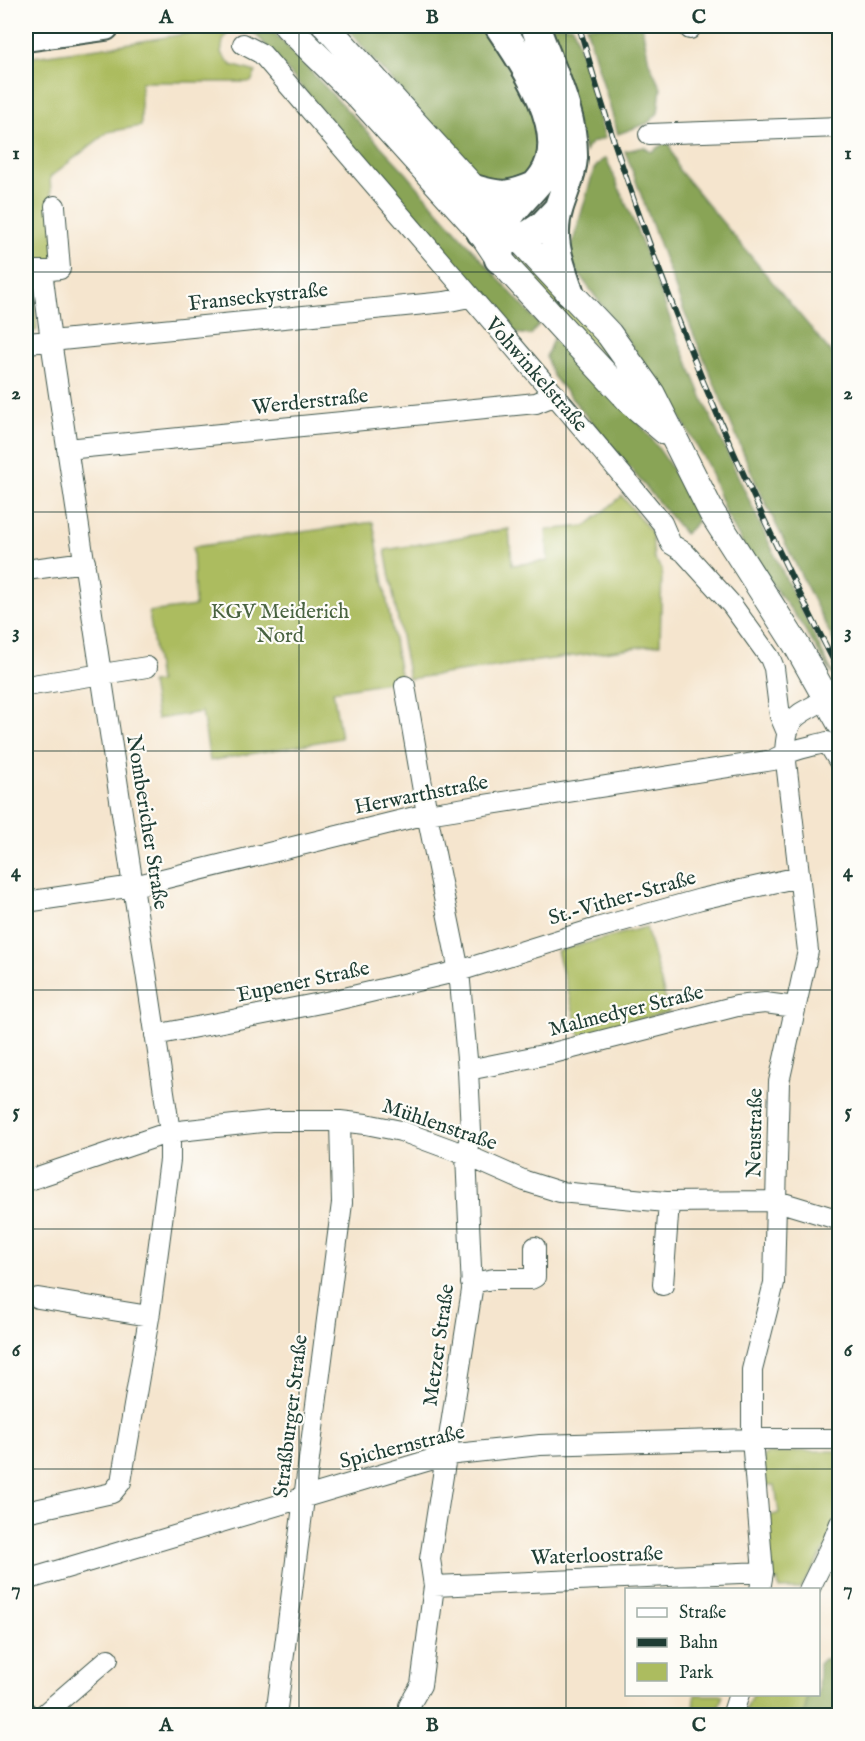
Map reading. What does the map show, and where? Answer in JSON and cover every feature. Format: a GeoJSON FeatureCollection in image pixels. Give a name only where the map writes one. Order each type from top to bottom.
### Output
{"type":"FeatureCollection","features":[{"type":"Feature","properties":{"kind":"highway"},"geometry":{"type":"LineString","coordinates":[[26,37],[105,26]]}},
{"type":"Feature","properties":{"kind":"highway"},"geometry":{"type":"LineString","coordinates":[[499,26],[524,63],[548,116],[552,137],[551,155],[545,173],[502,238]]}},
{"type":"Feature","properties":{"kind":"highway"},"geometry":{"type":"LineString","coordinates":[[535,26],[564,105],[572,137],[573,161],[558,209],[554,237],[555,250],[569,291]]}},
{"type":"Feature","properties":{"kind":"highway"},"geometry":{"type":"LineString","coordinates":[[474,189],[494,195],[509,196],[535,186]]}},
{"type":"Feature","properties":{"kind":"highway"},"geometry":{"type":"LineString","coordinates":[[502,238],[542,226],[558,209]]}},
{"type":"Feature","properties":{"kind":"main road"},"geometry":{"type":"LineString","coordinates":[[287,26],[502,238],[569,291],[609,334],[652,394],[712,513],[797,646],[826,699],[833,732]]}},
{"type":"Feature","properties":{"kind":"main road"},"geometry":{"type":"LineString","coordinates":[[326,26],[474,189],[502,238],[632,403],[675,440]]}},
{"type":"Feature","properties":{"kind":"street","name":"Vohwinkelstraße"},"geometry":{"type":"LineString","coordinates":[[243,44],[262,54],[469,297],[556,394],[663,523],[671,544],[684,552],[731,604],[770,658],[774,668],[780,716],[786,730]]}},
{"type":"Feature","properties":{"kind":"street"},"geometry":{"type":"LineString","coordinates":[[649,134],[840,127]]}},
{"type":"Feature","properties":{"kind":"street"},"geometry":{"type":"LineString","coordinates":[[34,271],[60,269],[55,206]]}},
{"type":"Feature","properties":{"kind":"street","name":"Nombericher Straße"},"geometry":{"type":"LineString","coordinates":[[26,1512],[112,1493],[121,1482],[149,1314],[170,1160],[170,1132],[85,562],[51,341],[34,271]]}},
{"type":"Feature","properties":{"kind":"street","name":"Franseckystraße"},"geometry":{"type":"LineString","coordinates":[[26,343],[445,302],[469,297]]}},
{"type":"Feature","properties":{"kind":"street","name":"Werderstraße"},"geometry":{"type":"LineString","coordinates":[[67,449],[524,404],[556,394]]}},
{"type":"Feature","properties":{"kind":"street"},"geometry":{"type":"LineString","coordinates":[[26,570],[85,562]]}},
{"type":"Feature","properties":{"kind":"street"},"geometry":{"type":"LineString","coordinates":[[26,686],[147,667]]}},
{"type":"Feature","properties":{"kind":"street","name":"Metzer Straße"},"geometry":{"type":"LineString","coordinates":[[405,686],[427,814],[459,971],[471,1131],[466,1155],[471,1283],[430,1558],[434,1586],[421,1685],[409,1706],[408,1716]]}},
{"type":"Feature","properties":{"kind":"street"},"geometry":{"type":"LineString","coordinates":[[786,730],[790,721],[795,717],[826,699]]}},
{"type":"Feature","properties":{"kind":"street","name":"Neustraße"},"geometry":{"type":"LineString","coordinates":[[761,1581],[752,1439],[752,1370],[774,1283],[779,1082],[808,951],[785,753],[786,730]]}},
{"type":"Feature","properties":{"kind":"street"},"geometry":{"type":"LineString","coordinates":[[833,732],[840,763]]}},
{"type":"Feature","properties":{"kind":"street","name":"Herwarthstraße"},"geometry":{"type":"LineString","coordinates":[[26,902],[134,886],[427,814],[773,760],[785,753],[797,751],[833,732]]}},
{"type":"Feature","properties":{"kind":"street","name":"St.-Vither-Straße"},"geometry":{"type":"LineString","coordinates":[[459,971],[690,902],[799,877]]}},
{"type":"Feature","properties":{"kind":"street","name":"Eupener Straße"},"geometry":{"type":"LineString","coordinates":[[155,1035],[336,1000],[459,971]]}},
{"type":"Feature","properties":{"kind":"street","name":"Malmedyer Straße"},"geometry":{"type":"LineString","coordinates":[[468,1070],[554,1053],[737,1006],[765,1003],[795,1007]]}},
{"type":"Feature","properties":{"kind":"street","name":"Mühlenstraße"},"geometry":{"type":"LineString","coordinates":[[26,1181],[170,1132],[271,1121],[340,1121],[401,1131],[466,1155],[525,1181],[560,1192],[669,1202],[777,1201],[840,1220]]}},
{"type":"Feature","properties":{"kind":"street","name":"Straßburger Straße"},"geometry":{"type":"LineString","coordinates":[[276,1716],[342,1203],[340,1121]]}},
{"type":"Feature","properties":{"kind":"street"},"geometry":{"type":"LineString","coordinates":[[663,1285],[669,1202]]}},
{"type":"Feature","properties":{"kind":"street"},"geometry":{"type":"LineString","coordinates":[[471,1283],[494,1279],[531,1279],[535,1276],[535,1247]]}},
{"type":"Feature","properties":{"kind":"street"},"geometry":{"type":"LineString","coordinates":[[38,1298],[149,1314]]}},
{"type":"Feature","properties":{"kind":"street","name":"Spichernstraße"},"geometry":{"type":"LineString","coordinates":[[26,1580],[208,1528],[447,1455],[540,1445],[840,1439]]}},
{"type":"Feature","properties":{"kind":"street"},"geometry":{"type":"LineString","coordinates":[[810,1588],[840,1523]]}},
{"type":"Feature","properties":{"kind":"street","name":"Waterloostraße"},"geometry":{"type":"LineString","coordinates":[[434,1586],[761,1581]]}},
{"type":"Feature","properties":{"kind":"street"},"geometry":{"type":"LineString","coordinates":[[42,1716],[108,1659]]}},
{"type":"Feature","properties":{"kind":"street"},"geometry":{"type":"LineString","coordinates":[[732,1716],[739,1696]]}},
{"type":"Feature","properties":{"kind":"green space"},"geometry":{"type":"Polygon","coordinates":[[[231,26],[223,41],[221,53],[231,65],[256,72],[251,82],[141,82],[141,126],[108,132],[50,177],[55,259],[43,266],[32,260],[26,260],[26,58],[231,26]]]}},
{"type":"Feature","properties":{"kind":"green space"},"geometry":{"type":"Polygon","coordinates":[[[239,26],[268,26],[407,174],[539,324],[531,335],[514,333],[262,41],[255,34],[239,26]]]}},
{"type":"Feature","properties":{"kind":"green space"},"geometry":{"type":"Polygon","coordinates":[[[346,26],[475,26],[490,37],[531,103],[541,144],[527,180],[483,182],[369,55],[346,26]]]}},
{"type":"Feature","properties":{"kind":"green space"},"geometry":{"type":"Polygon","coordinates":[[[546,26],[573,26],[605,138],[590,144],[585,152],[546,26]]]}},
{"type":"Feature","properties":{"kind":"green space"},"geometry":{"type":"Polygon","coordinates":[[[586,26],[642,26],[649,62],[661,88],[658,113],[648,123],[618,134],[586,26]]]}},
{"type":"Feature","properties":{"kind":"green space"},"geometry":{"type":"Polygon","coordinates":[[[668,141],[679,170],[839,362],[839,652],[758,488],[683,309],[625,151],[644,147],[651,152],[668,141]]]}},
{"type":"Feature","properties":{"kind":"green space"},"geometry":{"type":"Polygon","coordinates":[[[606,158],[635,225],[677,337],[711,418],[837,682],[800,622],[745,548],[726,514],[708,466],[668,396],[568,259],[594,169],[606,158]]]}},
{"type":"Feature","properties":{"kind":"green space"},"geometry":{"type":"Polygon","coordinates":[[[518,254],[589,329],[637,393],[511,257],[518,254]]]}},
{"type":"Feature","properties":{"kind":"green space"},"geometry":{"type":"Polygon","coordinates":[[[26,278],[33,283],[37,330],[26,335],[26,278]]]}},
{"type":"Feature","properties":{"kind":"green space"},"geometry":{"type":"Polygon","coordinates":[[[553,339],[622,403],[666,459],[698,521],[685,534],[553,376],[546,357],[553,339]]]}},
{"type":"Feature","properties":{"kind":"green space","name":"KGV Meiderich Nord"},"geometry":{"type":"Polygon","coordinates":[[[622,496],[652,533],[654,558],[662,570],[660,644],[409,679],[385,550],[509,529],[512,565],[548,561],[546,530],[586,526],[622,496]]]}},
{"type":"Feature","properties":{"kind":"green space","name":"KGV Meiderich Nord"},"geometry":{"type":"Polygon","coordinates":[[[373,522],[401,680],[333,691],[341,738],[210,761],[202,712],[157,719],[151,683],[159,682],[149,612],[195,606],[193,547],[373,522]]]}},
{"type":"Feature","properties":{"kind":"green space"},"geometry":{"type":"Polygon","coordinates":[[[646,927],[669,1012],[580,1036],[557,951],[646,927]]]}},
{"type":"Feature","properties":{"kind":"green space"},"geometry":{"type":"Polygon","coordinates":[[[839,1451],[839,1504],[829,1543],[801,1588],[779,1588],[778,1580],[772,1582],[773,1569],[763,1522],[779,1513],[775,1485],[765,1485],[763,1457],[765,1454],[839,1451]]]}},
{"type":"Feature","properties":{"kind":"green space"},"geometry":{"type":"Polygon","coordinates":[[[839,1658],[839,1715],[804,1715],[808,1696],[820,1696],[820,1663],[824,1659],[839,1658]]]}},
{"type":"Feature","properties":{"kind":"green space"},"geometry":{"type":"Polygon","coordinates":[[[695,1696],[723,1696],[716,1715],[694,1715],[695,1696]]]}},
{"type":"Feature","properties":{"kind":"green space"},"geometry":{"type":"Polygon","coordinates":[[[752,1696],[808,1696],[804,1715],[743,1715],[752,1696]]]}},
{"type":"Feature","properties":{"kind":"railway"},"geometry":{"type":"LineString","coordinates":[[579,26],[631,192],[693,356],[763,516],[840,673]]}}]}
